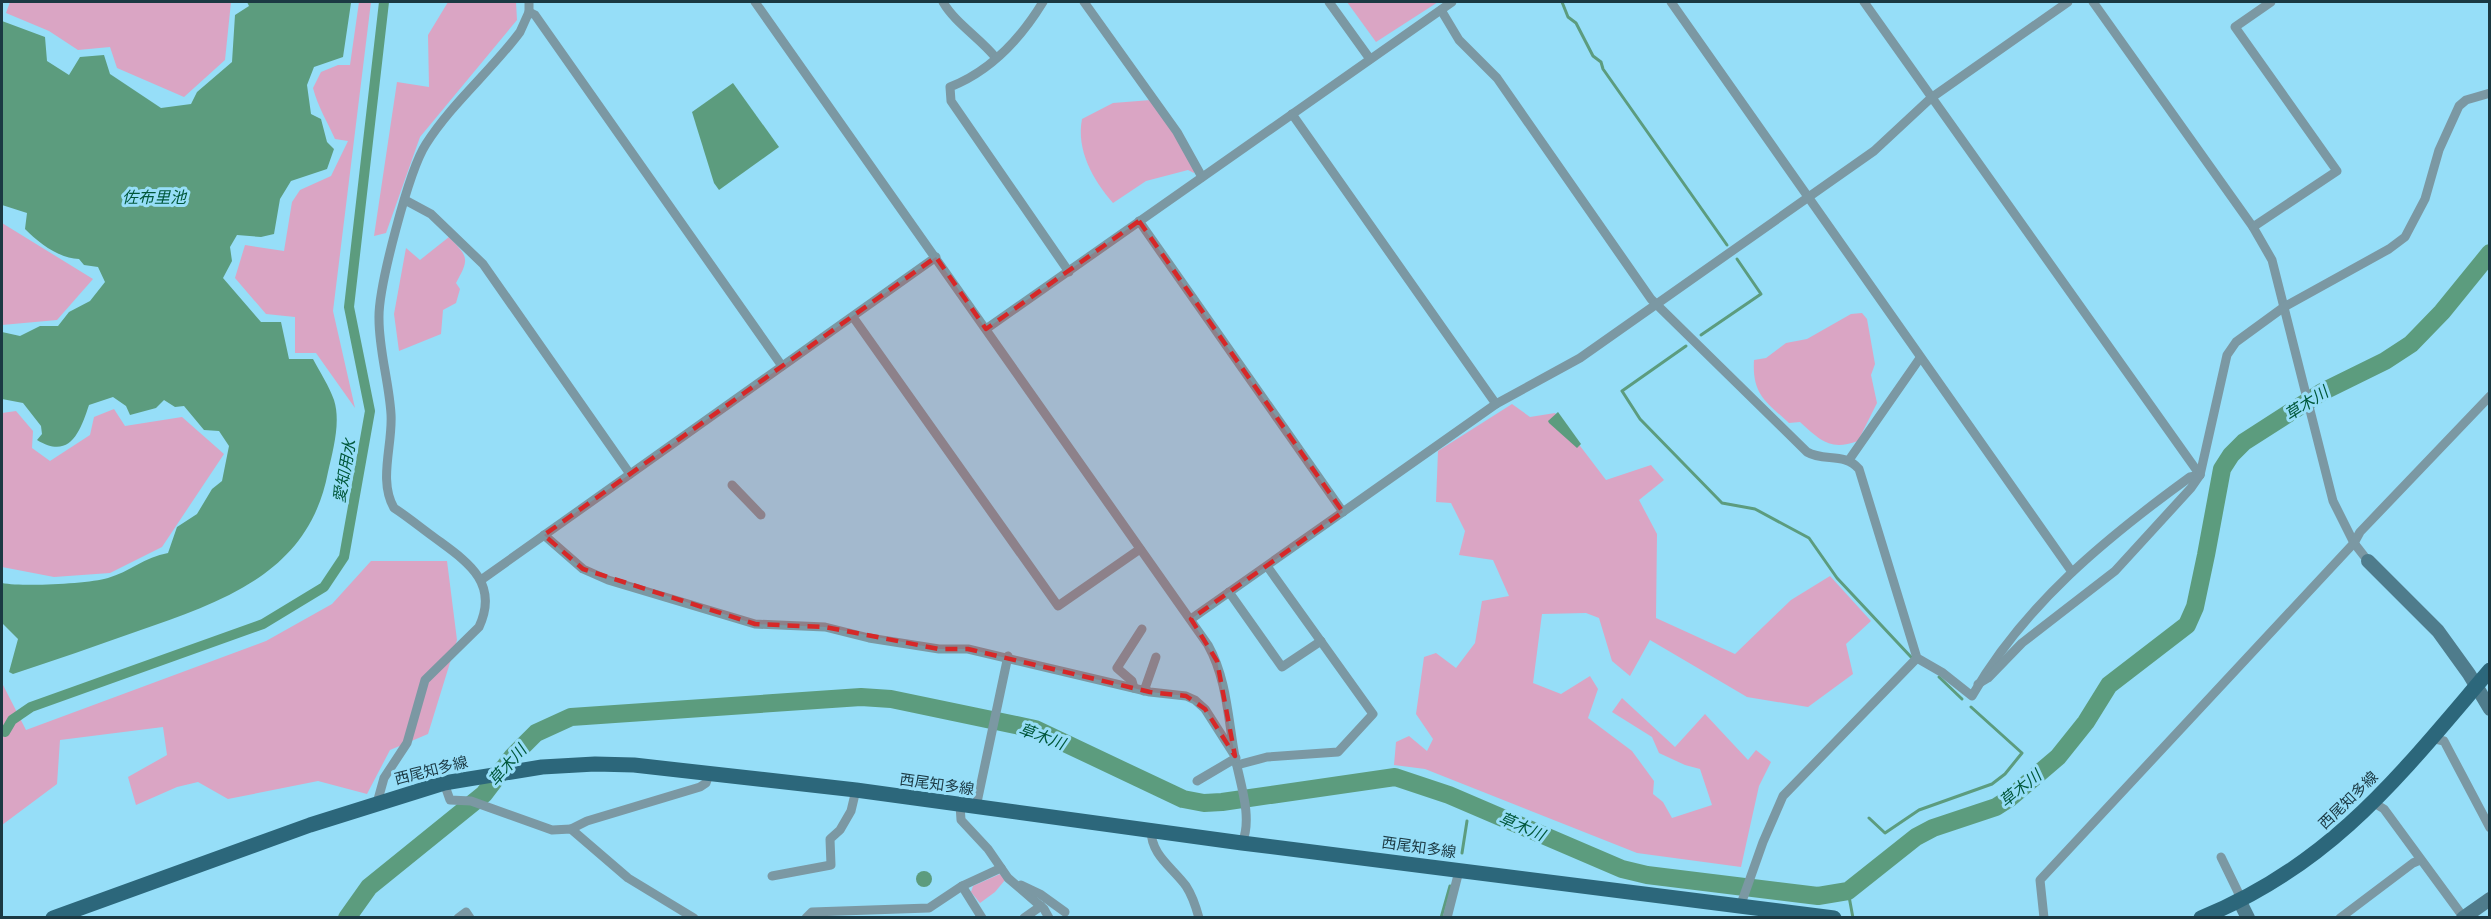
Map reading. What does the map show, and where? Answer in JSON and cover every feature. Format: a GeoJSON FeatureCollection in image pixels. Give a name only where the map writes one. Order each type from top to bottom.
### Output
{"type":"FeatureCollection","features":[{"type":"Feature","properties":{"kind":"main road","name":"西尾知多線"},"geometry":{"type":"LineString","coordinates":[[2201,918],[2240,902],[2311,858],[2374,803],[2490,670]]}},
{"type":"Feature","properties":{"kind":"main road","name":"西尾知多線"},"geometry":{"type":"LineString","coordinates":[[53,918],[80,913],[377,802],[444,783],[492,774],[595,764],[634,765],[856,790],[1242,843],[1834,918]]}},
{"type":"Feature","properties":{"kind":"street"},"geometry":{"type":"LineString","coordinates":[[755,2],[1191,619],[1217,661],[1233,734],[1245,811],[1246,833],[1242,843]]}},
{"type":"Feature","properties":{"kind":"street"},"geometry":{"type":"LineString","coordinates":[[943,2],[950,13],[972,31],[996,57]]}},
{"type":"Feature","properties":{"kind":"street"},"geometry":{"type":"LineString","coordinates":[[1043,2],[1022,35],[974,78],[950,87],[951,101],[1069,272]]}},
{"type":"Feature","properties":{"kind":"street"},"geometry":{"type":"LineString","coordinates":[[1084,2],[1177,132],[1202,177]]}},
{"type":"Feature","properties":{"kind":"street"},"geometry":{"type":"LineString","coordinates":[[1329,2],[1370,58]]}},
{"type":"Feature","properties":{"kind":"street"},"geometry":{"type":"LineString","coordinates":[[986,329],[1452,2]]}},
{"type":"Feature","properties":{"kind":"street"},"geometry":{"type":"LineString","coordinates":[[1671,2],[2072,572]]}},
{"type":"Feature","properties":{"kind":"street"},"geometry":{"type":"LineString","coordinates":[[1864,2],[2200,475]]}},
{"type":"Feature","properties":{"kind":"street"},"geometry":{"type":"LineString","coordinates":[[1191,619],[1496,404],[1580,358],[1809,197],[1874,151],[1931,98],[2068,2]]}},
{"type":"Feature","properties":{"kind":"street"},"geometry":{"type":"LineString","coordinates":[[2093,2],[2253,227],[2272,260],[2333,501],[2354,543],[2368,561],[2438,631],[2469,674],[2490,709]]}},
{"type":"Feature","properties":{"kind":"street"},"geometry":{"type":"LineString","coordinates":[[2253,227],[2337,171],[2235,27],[2271,2]]}},
{"type":"Feature","properties":{"kind":"street"},"geometry":{"type":"LineString","coordinates":[[377,802],[384,778],[406,743],[425,680],[474,633],[483,618],[485,599],[481,580],[463,557],[394,508],[388,497],[386,480],[391,425],[379,317],[384,283],[405,200],[425,144],[512,44],[531,5]]}},
{"type":"Feature","properties":{"kind":"street"},"geometry":{"type":"LineString","coordinates":[[531,5],[535,15],[782,366]]}},
{"type":"Feature","properties":{"kind":"street"},"geometry":{"type":"LineString","coordinates":[[1441,10],[1459,40],[1497,78],[1656,304],[1807,452],[1816,456],[1850,460],[1863,476],[1917,658],[1935,667],[1972,696],[1983,673],[2036,611],[2046,595],[2114,534],[2190,477],[2200,475]]}},
{"type":"Feature","properties":{"kind":"street"},"geometry":{"type":"LineString","coordinates":[[1978,684],[1988,678],[2022,643],[2115,571],[2200,475],[2227,355],[2236,342],[2284,307],[2389,249],[2405,237],[2425,199],[2439,150],[2459,106],[2466,100],[2490,93]]}},
{"type":"Feature","properties":{"kind":"street"},"geometry":{"type":"LineString","coordinates":[[1292,114],[1496,404]]}},
{"type":"Feature","properties":{"kind":"street"},"geometry":{"type":"LineString","coordinates":[[405,200],[431,213],[483,264],[630,474]]}},
{"type":"Feature","properties":{"kind":"street"},"geometry":{"type":"LineString","coordinates":[[1139,221],[1343,512]]}},
{"type":"Feature","properties":{"kind":"street"},"geometry":{"type":"LineString","coordinates":[[481,580],[936,257]]}},
{"type":"Feature","properties":{"kind":"street"},"geometry":{"type":"LineString","coordinates":[[853,317],[1058,606],[1140,549]]}},
{"type":"Feature","properties":{"kind":"street"},"geometry":{"type":"LineString","coordinates":[[1850,460],[1920,358]]}},
{"type":"Feature","properties":{"kind":"street"},"geometry":{"type":"LineString","coordinates":[[2044,918],[2040,880],[2354,543],[2368,524],[2490,396]]}},
{"type":"Feature","properties":{"kind":"street"},"geometry":{"type":"LineString","coordinates":[[732,485],[761,515]]}},
{"type":"Feature","properties":{"kind":"street"},"geometry":{"type":"LineString","coordinates":[[544,535],[583,569],[618,583],[755,624],[825,627],[869,638],[939,649],[968,649],[1008,656],[1139,689],[1186,696],[1196,700],[1205,710],[1236,760]]}},
{"type":"Feature","properties":{"kind":"street"},"geometry":{"type":"LineString","coordinates":[[1197,781],[1236,760],[1338,752],[1373,714],[1267,566]]}},
{"type":"Feature","properties":{"kind":"street"},"geometry":{"type":"LineString","coordinates":[[1229,592],[1282,667],[1321,641]]}},
{"type":"Feature","properties":{"kind":"street"},"geometry":{"type":"LineString","coordinates":[[1139,689],[1117,668],[1142,628]]}},
{"type":"Feature","properties":{"kind":"street"},"geometry":{"type":"LineString","coordinates":[[976,807],[1008,656]]}},
{"type":"Feature","properties":{"kind":"street"},"geometry":{"type":"LineString","coordinates":[[1139,689],[1156,657]]}},
{"type":"Feature","properties":{"kind":"street"},"geometry":{"type":"LineString","coordinates":[[1741,905],[1749,879],[1783,796],[1917,658]]}},
{"type":"Feature","properties":{"kind":"street"},"geometry":{"type":"LineString","coordinates":[[2431,738],[2444,741],[2490,828]]}},
{"type":"Feature","properties":{"kind":"street"},"geometry":{"type":"LineString","coordinates":[[444,783],[450,800],[471,801],[552,830],[571,829],[595,818],[700,787],[706,783],[709,774]]}},
{"type":"Feature","properties":{"kind":"street"},"geometry":{"type":"LineString","coordinates":[[772,876],[831,865],[830,839],[840,830],[851,811],[856,790]]}},
{"type":"Feature","properties":{"kind":"street"},"geometry":{"type":"LineString","coordinates":[[2374,803],[2384,809],[2463,917],[2490,899]]}},
{"type":"Feature","properties":{"kind":"street"},"geometry":{"type":"LineString","coordinates":[[960,805],[960,820],[988,849],[1001,868],[1041,906],[1050,918]]}},
{"type":"Feature","properties":{"kind":"street"},"geometry":{"type":"LineString","coordinates":[[571,829],[628,878],[694,918]]}},
{"type":"Feature","properties":{"kind":"street"},"geometry":{"type":"LineString","coordinates":[[1151,830],[1152,842],[1158,854],[1186,887],[1198,918]]}},
{"type":"Feature","properties":{"kind":"street"},"geometry":{"type":"LineString","coordinates":[[2221,857],[2248,918]]}},
{"type":"Feature","properties":{"kind":"street"},"geometry":{"type":"LineString","coordinates":[[2340,918],[2420,860]]}},
{"type":"Feature","properties":{"kind":"street"},"geometry":{"type":"LineString","coordinates":[[806,918],[812,912],[928,908],[962,886],[1001,868]]}},
{"type":"Feature","properties":{"kind":"street"},"geometry":{"type":"LineString","coordinates":[[1447,918],[1459,871]]}},
{"type":"Feature","properties":{"kind":"street"},"geometry":{"type":"LineString","coordinates":[[1017,885],[1030,888],[1065,912]]}},
{"type":"Feature","properties":{"kind":"street"},"geometry":{"type":"LineString","coordinates":[[962,886],[982,918]]}},
{"type":"Feature","properties":{"kind":"street"},"geometry":{"type":"LineString","coordinates":[[1024,918],[1041,906]]}},
{"type":"Feature","properties":{"kind":"street"},"geometry":{"type":"LineString","coordinates":[[458,918],[466,912],[470,918]]}},
{"type":"Feature","properties":{"kind":"highlighted area"},"geometry":{"type":"Polygon","coordinates":[[[1139,221],[1343,512],[1191,619],[1217,661],[1235,756],[1205,709],[1186,696],[1150,692],[968,649],[939,649],[825,627],[755,624],[583,569],[544,535],[936,257],[986,329],[1139,221]]]}},
{"type":"Feature","properties":{"kind":"shaded area"},"geometry":{"type":"Polygon","coordinates":[[[10,2],[231,2],[225,60],[184,97],[117,68],[110,47],[78,50],[49,31],[6,13],[10,2]]]}},
{"type":"Feature","properties":{"kind":"shaded area"},"geometry":{"type":"Polygon","coordinates":[[[359,2],[371,2],[333,311],[355,408],[316,353],[295,353],[295,317],[266,314],[235,278],[245,245],[284,251],[292,202],[300,190],[331,176],[348,141],[335,139],[313,88],[321,72],[338,65],[350,65],[359,2]]]}},
{"type":"Feature","properties":{"kind":"shaded area"},"geometry":{"type":"Polygon","coordinates":[[[448,2],[516,2],[517,20],[420,137],[386,233],[374,236],[397,82],[429,87],[428,35],[448,2]]]}},
{"type":"Feature","properties":{"kind":"shaded area"},"geometry":{"type":"Polygon","coordinates":[[[1347,2],[1438,2],[1376,42],[1347,2]]]}},
{"type":"Feature","properties":{"kind":"shaded area"},"geometry":{"type":"Polygon","coordinates":[[[1151,100],[1175,132],[1195,168],[1194,173],[1188,170],[1146,181],[1113,203],[1099,185],[1088,164],[1082,142],[1082,119],[1113,103],[1151,100]]]}},
{"type":"Feature","properties":{"kind":"shaded area"},"geometry":{"type":"Polygon","coordinates":[[[2,223],[93,279],[57,320],[2,325],[2,223]]]}},
{"type":"Feature","properties":{"kind":"shaded area"},"geometry":{"type":"Polygon","coordinates":[[[449,237],[465,258],[456,283],[460,289],[456,303],[443,310],[441,334],[399,351],[394,314],[406,248],[420,260],[449,237]]]}},
{"type":"Feature","properties":{"kind":"shaded area"},"geometry":{"type":"Polygon","coordinates":[[[1862,313],[1867,319],[1875,364],[1871,375],[1877,403],[1858,441],[1840,445],[1833,444],[1820,439],[1800,422],[1789,423],[1767,402],[1755,381],[1754,360],[1766,358],[1786,343],[1807,339],[1851,314],[1862,313]]]}},
{"type":"Feature","properties":{"kind":"shaded area"},"geometry":{"type":"Polygon","coordinates":[[[1512,404],[1530,417],[1555,413],[1606,480],[1651,465],[1664,480],[1639,500],[1657,534],[1656,618],[1735,654],[1791,600],[1830,576],[1871,621],[1846,644],[1853,674],[1808,707],[1747,697],[1650,640],[1630,676],[1612,661],[1599,618],[1586,613],[1542,614],[1533,683],[1561,694],[1590,676],[1598,689],[1588,718],[1632,751],[1654,781],[1653,794],[1663,802],[1672,818],[1712,805],[1700,769],[1659,753],[1652,737],[1612,712],[1622,698],[1675,747],[1705,714],[1748,760],[1756,750],[1771,762],[1759,786],[1741,867],[1637,853],[1425,769],[1394,765],[1396,742],[1409,736],[1427,751],[1433,739],[1416,714],[1424,657],[1436,653],[1456,668],[1475,643],[1482,601],[1509,596],[1493,560],[1459,555],[1465,531],[1451,503],[1436,502],[1438,451],[1512,404]]]}},
{"type":"Feature","properties":{"kind":"shaded area"},"geometry":{"type":"Polygon","coordinates":[[[114,409],[125,426],[182,417],[224,454],[162,547],[110,573],[54,577],[2,567],[2,413],[16,411],[33,431],[32,448],[50,461],[90,435],[94,417],[114,409]]]}},
{"type":"Feature","properties":{"kind":"shaded area"},"geometry":{"type":"Polygon","coordinates":[[[371,561],[447,561],[457,640],[428,734],[390,750],[367,794],[318,781],[228,799],[198,782],[177,787],[136,805],[128,777],[167,755],[163,727],[60,740],[57,784],[2,825],[2,683],[26,730],[266,641],[332,604],[371,561]]]}},
{"type":"Feature","properties":{"kind":"shaded area"},"geometry":{"type":"Polygon","coordinates":[[[1000,874],[1005,880],[995,892],[980,903],[971,892],[973,886],[1000,874]]]}},
{"type":"Feature","properties":{"kind":"water","name":"佐布里池"},"geometry":{"type":"Polygon","coordinates":[[[247,2],[351,3],[343,57],[314,67],[307,85],[311,114],[321,119],[327,142],[334,149],[327,169],[291,181],[280,199],[274,234],[261,237],[237,235],[230,247],[232,261],[223,278],[261,322],[281,322],[289,359],[313,359],[332,395],[337,417],[336,436],[318,507],[302,535],[282,559],[258,578],[231,594],[170,620],[13,674],[9,672],[18,639],[2,623],[2,583],[39,585],[98,580],[116,575],[168,553],[177,527],[197,514],[212,489],[222,481],[229,446],[219,431],[204,430],[184,406],[175,407],[164,400],[156,408],[130,415],[126,406],[113,397],[89,405],[82,425],[66,445],[58,447],[48,445],[37,440],[42,434],[41,426],[23,403],[2,399],[2,332],[20,336],[40,326],[58,326],[69,312],[90,301],[105,282],[98,267],[84,265],[79,259],[56,253],[30,234],[25,229],[27,213],[2,205],[2,21],[45,37],[47,61],[69,75],[80,57],[104,55],[110,74],[161,108],[191,104],[197,92],[232,62],[235,15],[249,6],[247,2]]]}},
{"type":"Feature","properties":{"kind":"water"},"geometry":{"type":"Polygon","coordinates":[[[733,83],[779,147],[719,190],[714,183],[692,112],[733,83]]]}},
{"type":"Feature","properties":{"kind":"water"},"geometry":{"type":"Polygon","coordinates":[[[1558,412],[1581,444],[1577,448],[1549,423],[1548,421],[1558,412]]]}},
{"type":"Feature","properties":{"kind":"water"},"geometry":{"type":"Polygon","coordinates":[[[924,871],[930,873],[932,879],[930,885],[924,887],[918,885],[916,879],[918,873],[924,871]]]}},
{"type":"Feature","properties":{"kind":"waterway","name":"愛知用水"},"geometry":{"type":"LineString","coordinates":[[5,732],[12,720],[31,707],[263,624],[324,587],[344,557],[370,411],[349,307],[384,2]]}},
{"type":"Feature","properties":{"kind":"waterway"},"geometry":{"type":"LineString","coordinates":[[1562,2],[1568,17],[1576,23],[1593,56],[1601,62],[1603,69],[1727,245]]}},
{"type":"Feature","properties":{"kind":"waterway","name":"草木川"},"geometry":{"type":"LineString","coordinates":[[347,918],[369,887],[484,794],[513,756],[536,733],[571,717],[861,697],[891,699],[1035,729],[1183,799],[1204,803],[1222,802],[1395,777],[1449,795],[1622,869],[1647,875],[1818,896],[1848,891],[1916,837],[1933,828],[1996,807],[2058,757],[2086,722],[2109,685],[2187,625],[2195,607],[2222,469],[2231,455],[2244,442],[2322,392],[2385,361],[2411,344],[2442,312],[2490,253]]}},
{"type":"Feature","properties":{"kind":"waterway"},"geometry":{"type":"LineString","coordinates":[[1701,335],[1761,294],[1737,259]]}},
{"type":"Feature","properties":{"kind":"waterway"},"geometry":{"type":"LineString","coordinates":[[1686,346],[1622,391],[1640,419],[1722,503],[1755,509],[1809,538],[1837,578],[1911,657]]}},
{"type":"Feature","properties":{"kind":"waterway"},"geometry":{"type":"LineString","coordinates":[[1939,677],[1962,699]]}},
{"type":"Feature","properties":{"kind":"waterway"},"geometry":{"type":"LineString","coordinates":[[1869,818],[1885,833],[1919,810],[1992,784],[2005,774],[2022,753],[1971,707]]}},
{"type":"Feature","properties":{"kind":"waterway"},"geometry":{"type":"LineString","coordinates":[[1462,853],[1467,821]]}},
{"type":"Feature","properties":{"kind":"waterway"},"geometry":{"type":"LineString","coordinates":[[1441,918],[1450,886]]}},
{"type":"Feature","properties":{"kind":"waterway"},"geometry":{"type":"LineString","coordinates":[[1848,891],[1853,918]]}}]}
